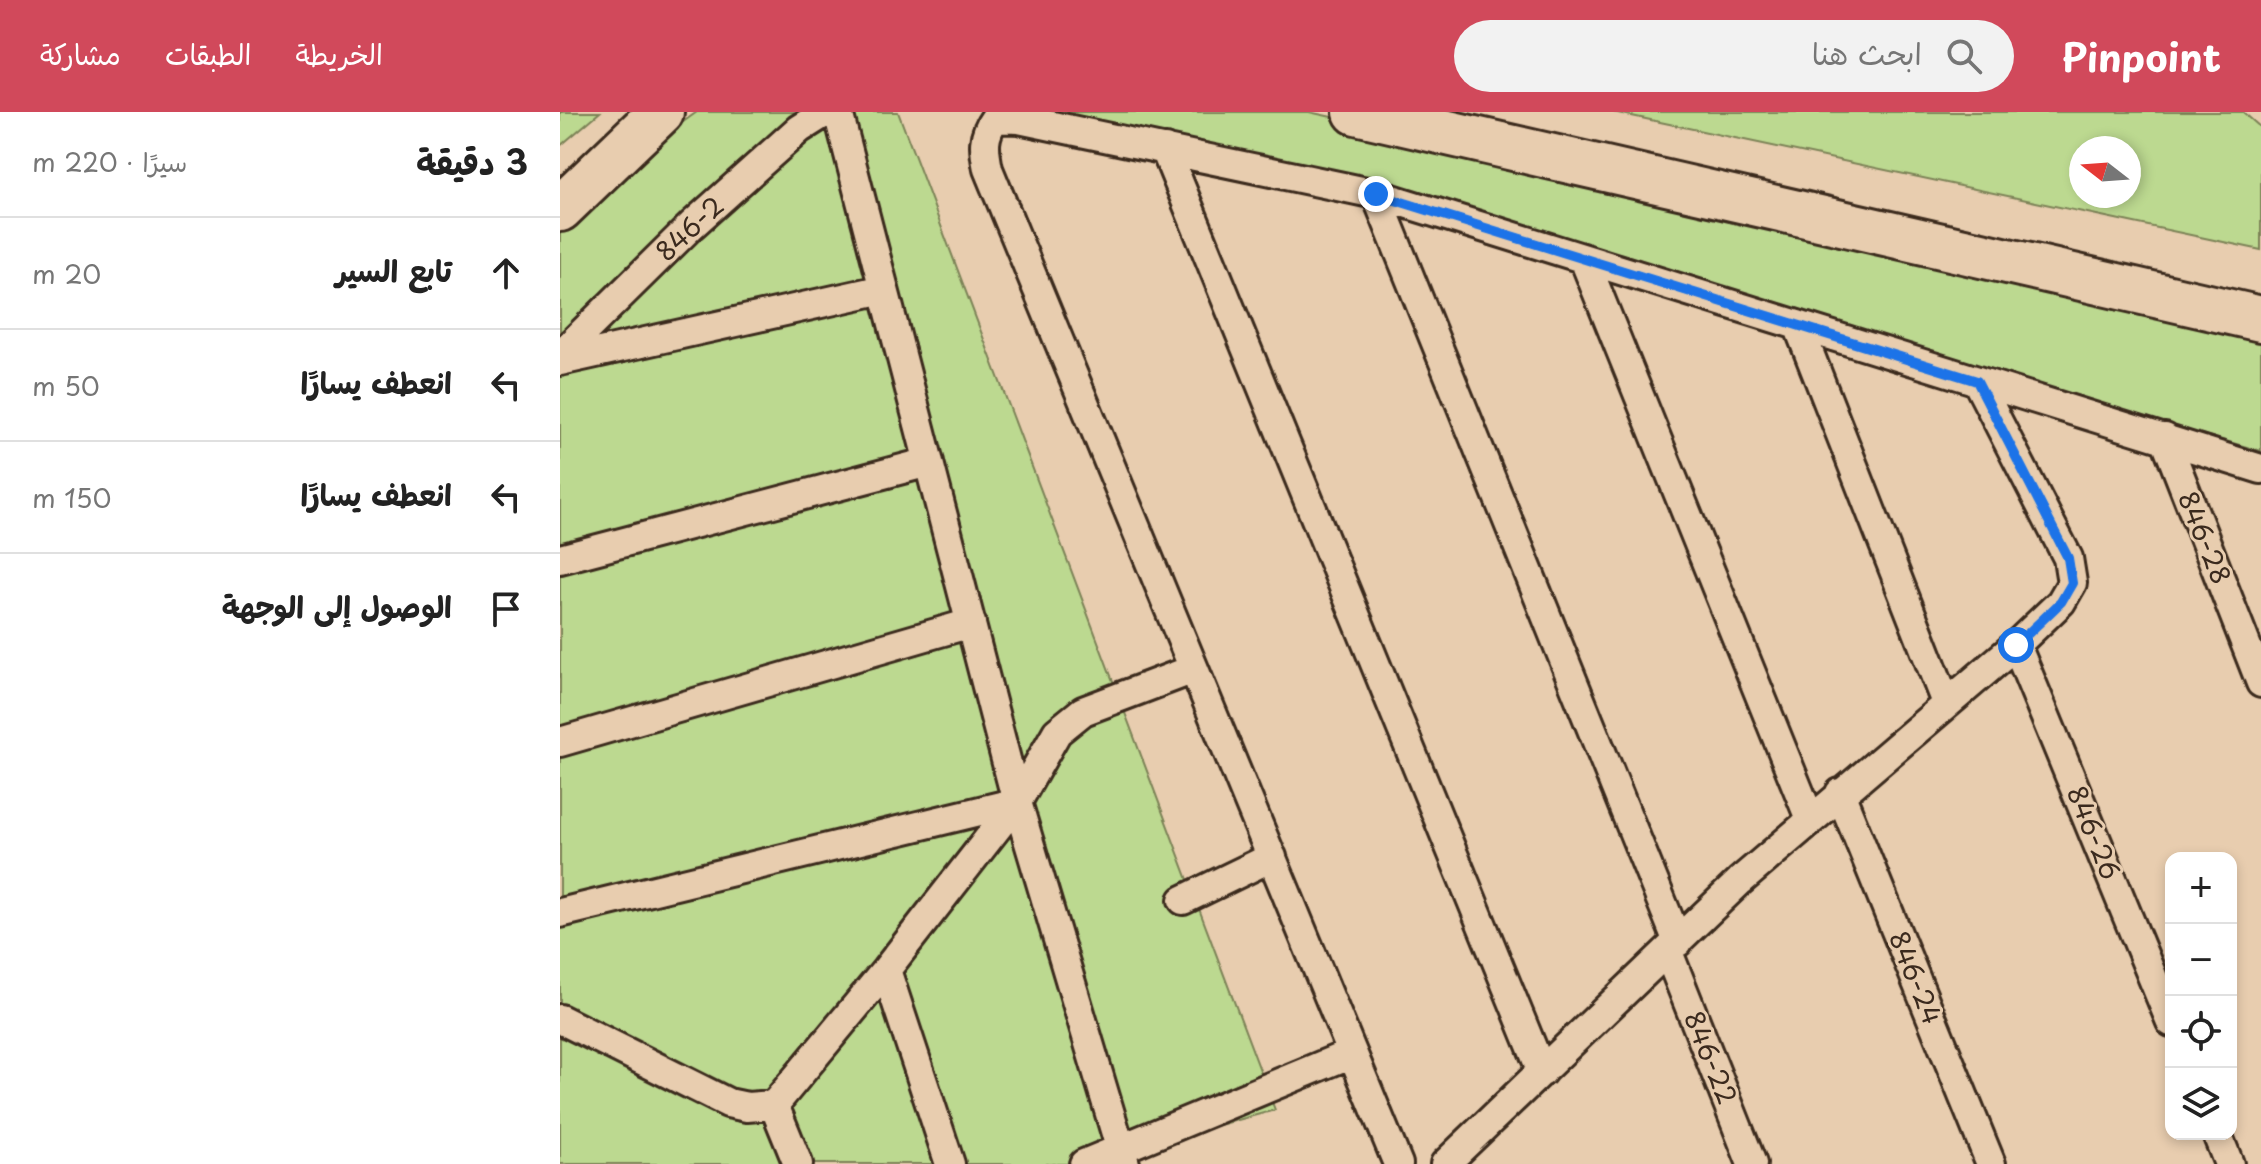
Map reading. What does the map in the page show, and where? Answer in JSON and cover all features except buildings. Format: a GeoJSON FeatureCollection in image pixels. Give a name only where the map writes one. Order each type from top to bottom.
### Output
{"type":"FeatureCollection","features":[{"type":"Feature","properties":{"kind":"highway"},"geometry":{"type":"LineString","coordinates":[[560,209],[661,112]]}},
{"type":"Feature","properties":{"kind":"highway"},"geometry":{"type":"LineString","coordinates":[[1356,112],[2261,319]]}},
{"type":"Feature","properties":{"kind":"street","name":"846-2"},"geometry":{"type":"LineString","coordinates":[[560,355],[692,225],[799,129],[826,112]]}},
{"type":"Feature","properties":{"kind":"street"},"geometry":{"type":"LineString","coordinates":[[838,112],[1017,802],[1122,1157]]}},
{"type":"Feature","properties":{"kind":"street"},"geometry":{"type":"LineString","coordinates":[[1398,1164],[988,169],[984,147],[987,115],[1019,119],[1376,194],[2261,469]]}},
{"type":"Feature","properties":{"kind":"street"},"geometry":{"type":"LineString","coordinates":[[1165,149],[1542,1072]]}},
{"type":"Feature","properties":{"kind":"street","name":"846-22"},"geometry":{"type":"LineString","coordinates":[[1376,194],[1673,947],[1752,1164]]}},
{"type":"Feature","properties":{"kind":"street"},"geometry":{"type":"LineString","coordinates":[[1584,259],[1810,819]]}},
{"type":"Feature","properties":{"kind":"street"},"geometry":{"type":"LineString","coordinates":[[560,361],[884,289]]}},
{"type":"Feature","properties":{"kind":"street"},"geometry":{"type":"LineString","coordinates":[[1798,325],[1946,703]]}},
{"type":"Feature","properties":{"kind":"street"},"geometry":{"type":"LineString","coordinates":[[1445,1164],[1740,881],[2016,645],[2061,602],[2072,583],[2068,558],[1977,381]]}},
{"type":"Feature","properties":{"kind":"street","name":"846-28"},"geometry":{"type":"LineString","coordinates":[[2165,438],[2261,683]]}},
{"type":"Feature","properties":{"kind":"street"},"geometry":{"type":"LineString","coordinates":[[560,559],[929,462]]}},
{"type":"Feature","properties":{"kind":"street"},"geometry":{"type":"LineString","coordinates":[[560,742],[971,623]]}},
{"type":"Feature","properties":{"kind":"street","name":"846-26"},"geometry":{"type":"LineString","coordinates":[[2016,645],[2165,1007]]}},
{"type":"Feature","properties":{"kind":"street"},"geometry":{"type":"LineString","coordinates":[[560,1019],[728,1103],[747,1107],[774,1105],[886,970],[1017,802],[1057,732],[1083,711],[1194,669]]}},
{"type":"Feature","properties":{"kind":"street","name":"846-24"},"geometry":{"type":"LineString","coordinates":[[1840,793],[1991,1164]]}},
{"type":"Feature","properties":{"kind":"street"},"geometry":{"type":"LineString","coordinates":[[560,913],[1017,802]]}},
{"type":"Feature","properties":{"kind":"street"},"geometry":{"type":"LineString","coordinates":[[1183,900],[1272,857]]}},
{"type":"Feature","properties":{"kind":"street"},"geometry":{"type":"LineString","coordinates":[[886,970],[950,1164]]}},
{"type":"Feature","properties":{"kind":"street"},"geometry":{"type":"LineString","coordinates":[[1084,1164],[1122,1157],[1352,1053]]}},
{"type":"Feature","properties":{"kind":"street"},"geometry":{"type":"LineString","coordinates":[[774,1105],[798,1164]]}},
{"type":"Feature","properties":{"kind":"street"},"geometry":{"type":"LineString","coordinates":[[2219,1140],[2229,1164]]}},
{"type":"Feature","properties":{"kind":"green space"},"geometry":{"type":"Polygon","coordinates":[[[560,112],[600,112],[560,146],[560,112]]]}},
{"type":"Feature","properties":{"kind":"green space"},"geometry":{"type":"Polygon","coordinates":[[[697,112],[898,112],[1275,1110],[1074,1164],[560,1164],[560,225],[643,151],[697,112]]]}},
{"type":"Feature","properties":{"kind":"green space"},"geometry":{"type":"Polygon","coordinates":[[[1054,112],[1309,112],[2261,320],[2261,451],[1054,112]]]}},
{"type":"Feature","properties":{"kind":"green space"},"geometry":{"type":"Polygon","coordinates":[[[1613,112],[2243,112],[2261,128],[2261,250],[1613,112]]]}},
{"type":"Feature","properties":{"kind":"route"},"geometry":{"type":"LineString","coordinates":[[1376,194],[1977,381],[2068,558],[2072,583],[2061,602],[2016,645]]}}]}
